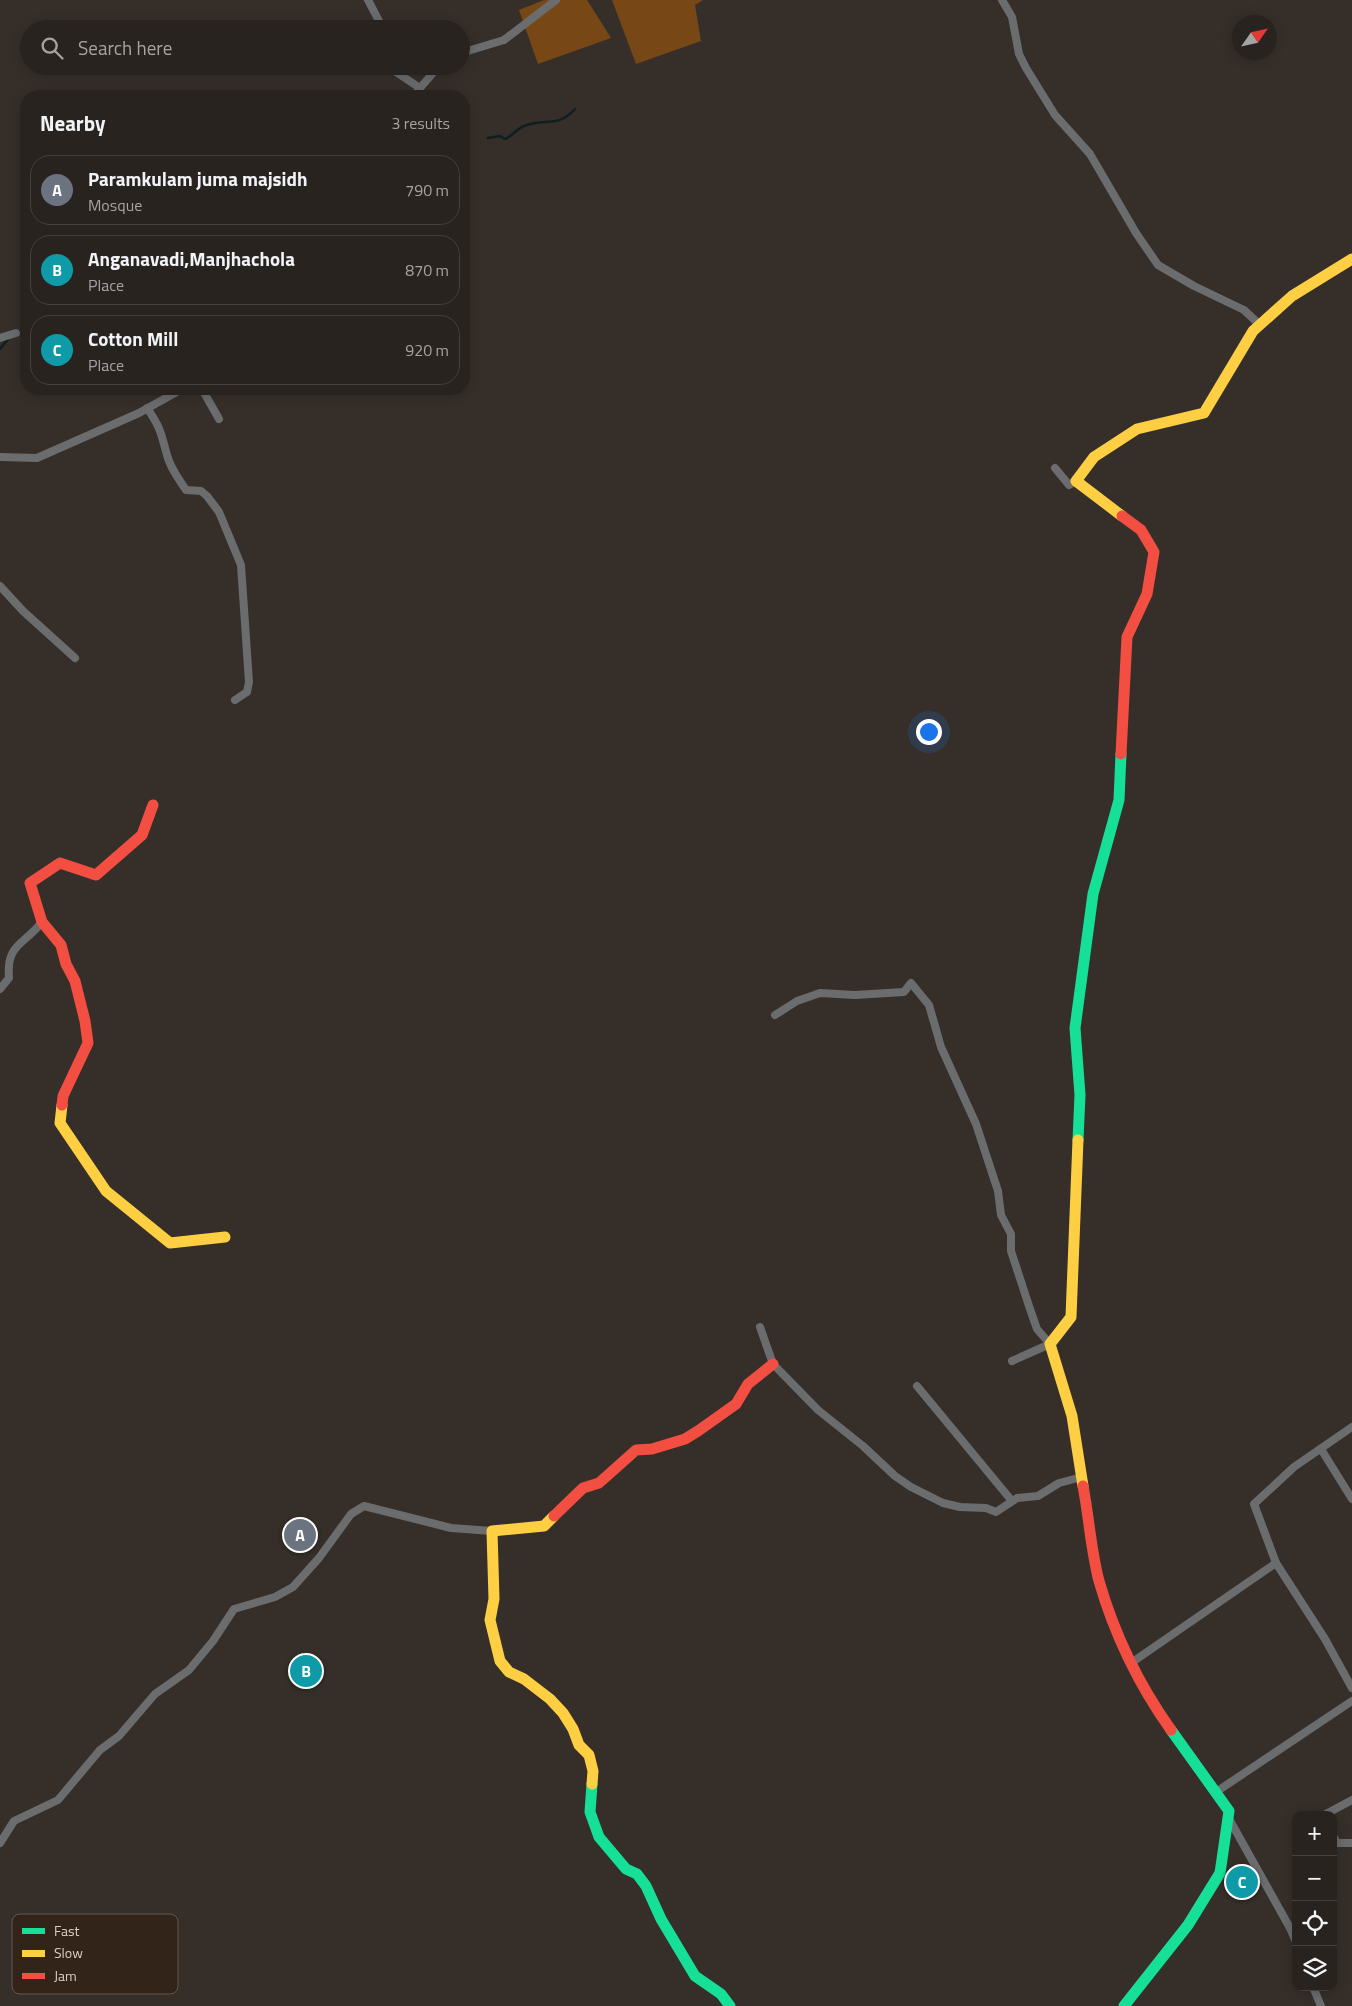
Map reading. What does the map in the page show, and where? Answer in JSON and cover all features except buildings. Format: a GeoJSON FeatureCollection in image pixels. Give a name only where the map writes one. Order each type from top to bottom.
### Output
{"type":"FeatureCollection","features":[{"type":"Feature","properties":{"kind":"street"},"geometry":{"type":"LineString","coordinates":[[368,0],[378,20]]}},
{"type":"Feature","properties":{"kind":"street"},"geometry":{"type":"LineString","coordinates":[[470,50],[504,40],[556,0]]}},
{"type":"Feature","properties":{"kind":"street"},"geometry":{"type":"LineString","coordinates":[[1002,0],[1012,17],[1019,54],[1026,68],[1055,115],[1090,154],[1130,225],[1158,266],[1244,310],[1260,325]]}},
{"type":"Feature","properties":{"kind":"street"},"geometry":{"type":"LineString","coordinates":[[402,75],[420,88],[431,75]]}},
{"type":"Feature","properties":{"kind":"street"},"geometry":{"type":"LineString","coordinates":[[1055,468],[1069,485],[1076,482],[1094,458],[1137,428],[1204,413],[1253,331],[1292,296],[1352,259]]}},
{"type":"Feature","properties":{"kind":"street"},"geometry":{"type":"LineString","coordinates":[[0,338],[16,333]]}},
{"type":"Feature","properties":{"kind":"street"},"geometry":{"type":"LineString","coordinates":[[0,457],[37,458],[147,408],[171,395]]}},
{"type":"Feature","properties":{"kind":"street"},"geometry":{"type":"LineString","coordinates":[[205,395],[218,419]]}},
{"type":"Feature","properties":{"kind":"street"},"geometry":{"type":"LineString","coordinates":[[147,408],[164,438],[167,456],[174,472],[186,490],[201,491],[211,501],[229,532],[241,565],[249,682],[247,692],[235,700]]}},
{"type":"Feature","properties":{"kind":"street"},"geometry":{"type":"LineString","coordinates":[[1012,1361],[1050,1344],[1071,1317],[1080,1095],[1075,1028],[1093,894],[1119,800],[1127,637],[1147,594],[1154,552],[1141,530],[1076,482]]}},
{"type":"Feature","properties":{"kind":"street"},"geometry":{"type":"LineString","coordinates":[[0,586],[23,611],[75,658]]}},
{"type":"Feature","properties":{"kind":"street"},"geometry":{"type":"LineString","coordinates":[[153,805],[142,835],[96,875],[90,875],[72,865],[60,863],[30,883],[42,922],[61,945],[66,964],[75,981],[86,1020],[88,1043],[63,1096],[60,1123],[106,1191],[170,1243],[225,1238]]}},
{"type":"Feature","properties":{"kind":"street"},"geometry":{"type":"LineString","coordinates":[[0,989],[9,978],[8,962],[14,948],[32,934],[42,922]]}},
{"type":"Feature","properties":{"kind":"street"},"geometry":{"type":"LineString","coordinates":[[775,1015],[797,1001],[820,993],[855,995],[904,992],[911,983],[929,1005],[941,1047],[976,1124],[998,1191],[1002,1215],[1011,1234],[1011,1251],[1030,1309],[1037,1329],[1050,1344],[1072,1416],[1099,1580],[1124,1649],[1155,1708],[1229,1811],[1220,1873],[1188,1925],[1124,2006]]}},
{"type":"Feature","properties":{"kind":"street"},"geometry":{"type":"LineString","coordinates":[[760,1327],[773,1364],[818,1410],[910,1487],[943,1503],[960,1507],[986,1508],[996,1512],[1016,1498],[1038,1496],[1059,1483],[1082,1476]]}},
{"type":"Feature","properties":{"kind":"street"},"geometry":{"type":"LineString","coordinates":[[0,1843],[14,1821],[58,1800],[100,1750],[118,1736],[155,1694],[189,1670],[213,1640],[234,1609],[275,1597],[293,1587],[318,1558],[351,1514],[364,1506],[451,1528],[492,1531],[544,1526],[583,1488],[599,1483],[636,1450],[652,1449],[685,1439],[698,1431],[736,1404],[748,1384],[773,1364]]}},
{"type":"Feature","properties":{"kind":"street"},"geometry":{"type":"LineString","coordinates":[[917,1386],[1012,1501]]}},
{"type":"Feature","properties":{"kind":"street"},"geometry":{"type":"LineString","coordinates":[[1352,1427],[1294,1467],[1254,1504],[1276,1563],[1325,1639],[1352,1688]]}},
{"type":"Feature","properties":{"kind":"street"},"geometry":{"type":"LineString","coordinates":[[1321,1449],[1352,1499]]}},
{"type":"Feature","properties":{"kind":"street"},"geometry":{"type":"LineString","coordinates":[[492,1531],[494,1599],[490,1620],[500,1661],[509,1672],[524,1679],[550,1699],[563,1713],[573,1729],[579,1745],[589,1755],[593,1772],[590,1812],[593,1825],[600,1837],[626,1869],[637,1874],[646,1886],[661,1919],[695,1976],[721,1994],[730,2006]]}},
{"type":"Feature","properties":{"kind":"street"},"geometry":{"type":"LineString","coordinates":[[1131,1663],[1276,1563]]}},
{"type":"Feature","properties":{"kind":"street"},"geometry":{"type":"LineString","coordinates":[[1216,1792],[1352,1702]]}},
{"type":"Feature","properties":{"kind":"street"},"geometry":{"type":"LineString","coordinates":[[1331,1811],[1352,1800]]}},
{"type":"Feature","properties":{"kind":"street"},"geometry":{"type":"LineString","coordinates":[[1228,1817],[1292,1933]]}},
{"type":"Feature","properties":{"kind":"street"},"geometry":{"type":"LineString","coordinates":[[1337,1843],[1352,1843]]}},
{"type":"Feature","properties":{"kind":"street"},"geometry":{"type":"LineString","coordinates":[[1315,1991],[1321,2006]]}},
{"type":"Feature","properties":{"kind":"shaded area"},"geometry":{"type":"Polygon","coordinates":[[[544,0],[587,0],[611,38],[538,64],[519,10],[544,0]]]}},
{"type":"Feature","properties":{"kind":"shaded area"},"geometry":{"type":"Polygon","coordinates":[[[612,0],[703,0],[695,5],[701,41],[636,64],[612,0]]]}},
{"type":"Feature","properties":{"kind":"waterway"},"geometry":{"type":"LineString","coordinates":[[488,138],[500,136],[505,139],[519,128],[538,122],[562,119],[575,109]]}},
{"type":"Feature","properties":{"kind":"waterway"},"geometry":{"type":"LineString","coordinates":[[0,349],[9,338]]}},
{"type":"Feature","properties":{"kind":"traffic: fast"},"geometry":{"type":"LineString","coordinates":[[1078,1140],[1080,1095],[1075,1028],[1093,894],[1119,800],[1121,754]]}},
{"type":"Feature","properties":{"kind":"traffic: fast"},"geometry":{"type":"LineString","coordinates":[[1124,2006],[1188,1925],[1220,1873],[1229,1811],[1171,1730]]}},
{"type":"Feature","properties":{"kind":"traffic: fast"},"geometry":{"type":"LineString","coordinates":[[592,1784],[590,1812],[599,1837],[626,1869],[637,1874],[646,1886],[661,1919],[695,1976],[721,1994],[730,2006]]}},
{"type":"Feature","properties":{"kind":"traffic: slow"},"geometry":{"type":"LineString","coordinates":[[1122,516],[1076,481],[1094,457],[1137,429],[1204,413],[1253,331],[1292,296],[1352,259]]}},
{"type":"Feature","properties":{"kind":"traffic: slow"},"geometry":{"type":"LineString","coordinates":[[62,1105],[60,1123],[106,1191],[170,1243],[225,1237]]}},
{"type":"Feature","properties":{"kind":"traffic: slow"},"geometry":{"type":"LineString","coordinates":[[1078,1140],[1071,1317],[1050,1344],[1072,1416],[1083,1486]]}},
{"type":"Feature","properties":{"kind":"traffic: slow"},"geometry":{"type":"LineString","coordinates":[[554,1516],[544,1526],[492,1531],[494,1599],[490,1620],[500,1661],[509,1672],[524,1679],[550,1699],[563,1713],[573,1729],[579,1745],[589,1755],[593,1771],[592,1784]]}},
{"type":"Feature","properties":{"kind":"traffic: jam"},"geometry":{"type":"LineString","coordinates":[[1121,754],[1127,637],[1147,594],[1154,552],[1141,530],[1122,516]]}},
{"type":"Feature","properties":{"kind":"traffic: jam"},"geometry":{"type":"LineString","coordinates":[[62,1105],[63,1096],[88,1043],[85,1021],[75,981],[66,964],[61,945],[42,922],[30,883],[60,863],[96,875],[142,835],[153,805]]}},
{"type":"Feature","properties":{"kind":"traffic: jam"},"geometry":{"type":"LineString","coordinates":[[554,1516],[583,1488],[599,1483],[636,1450],[652,1449],[685,1439],[698,1431],[736,1404],[748,1384],[773,1364]]}},
{"type":"Feature","properties":{"kind":"traffic: jam"},"geometry":{"type":"LineString","coordinates":[[1083,1486],[1096,1570],[1112,1620],[1138,1677],[1171,1730]]}},
{"type":"Feature","properties":{"kind":"place","name":"Paramkulam juma majsidh"},"geometry":{"type":"Point","coordinates":[300,1535]}},
{"type":"Feature","properties":{"kind":"place","name":"Anganavadi,Manjhachola"},"geometry":{"type":"Point","coordinates":[306,1671]}},
{"type":"Feature","properties":{"kind":"place","name":"Cotton Mill"},"geometry":{"type":"Point","coordinates":[1242,1882]}}]}
